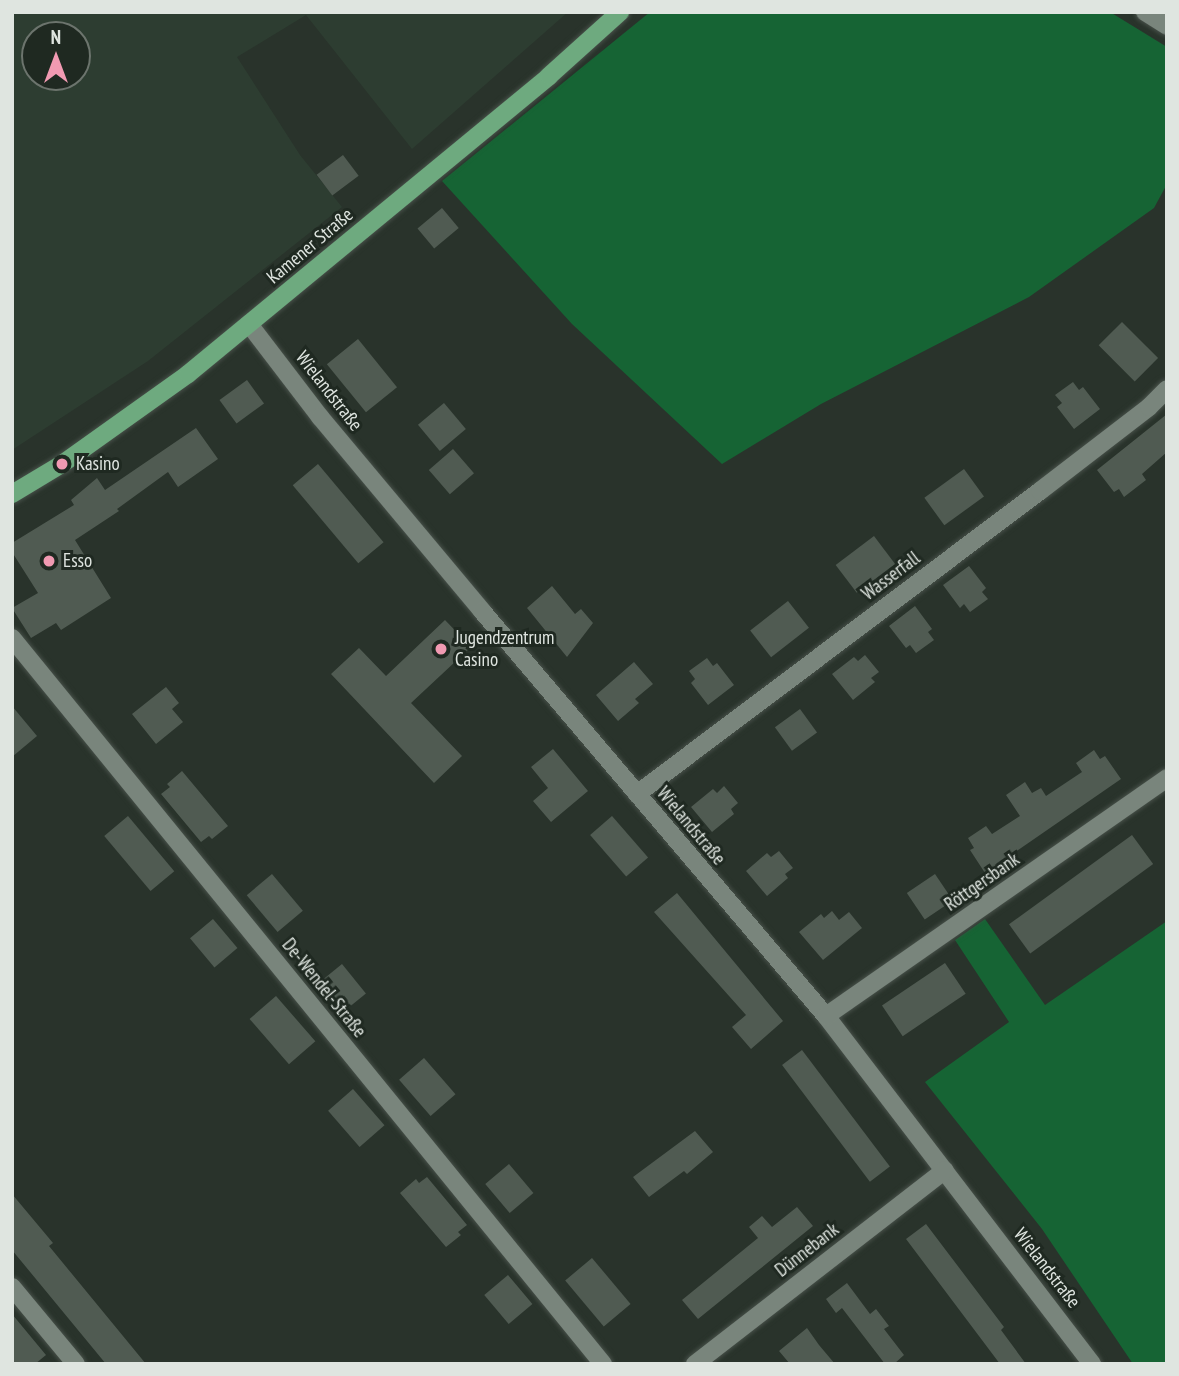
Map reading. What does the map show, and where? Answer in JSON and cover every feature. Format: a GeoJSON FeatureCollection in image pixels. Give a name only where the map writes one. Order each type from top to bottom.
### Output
{"type":"FeatureCollection","features":[{"type":"Feature","properties":{"kind":"main road","name":"Kamener Straße"},"geometry":{"type":"LineString","coordinates":[[12,494],[144,407],[548,76],[620,12]]}},
{"type":"Feature","properties":{"kind":"street"},"geometry":{"type":"LineString","coordinates":[[1145,12],[1167,26]]}},
{"type":"Feature","properties":{"kind":"street","name":"Wielandstraße"},"geometry":{"type":"LineString","coordinates":[[248,324],[320,417],[826,1016],[1091,1364]]}},
{"type":"Feature","properties":{"kind":"street","name":"Wasserfall"},"geometry":{"type":"LineString","coordinates":[[637,794],[1040,491],[1149,407],[1167,390]]}},
{"type":"Feature","properties":{"kind":"street","name":"De-Wendel-Straße"},"geometry":{"type":"LineString","coordinates":[[12,638],[603,1364]]}},
{"type":"Feature","properties":{"kind":"street","name":"Röttgersbank"},"geometry":{"type":"LineString","coordinates":[[826,1016],[1165,782]]}},
{"type":"Feature","properties":{"kind":"street","name":"Dünnebank"},"geometry":{"type":"LineString","coordinates":[[695,1364],[945,1170]]}},
{"type":"Feature","properties":{"kind":"street"},"geometry":{"type":"LineString","coordinates":[[12,1287],[76,1364]]}},
{"type":"Feature","properties":{"kind":"shaded area"},"geometry":{"type":"Polygon","coordinates":[[[12,12],[568,12],[412,149],[306,15],[237,57],[300,155],[342,207],[148,361],[12,450],[12,12]]]}},
{"type":"Feature","properties":{"kind":"green space"},"geometry":{"type":"Polygon","coordinates":[[[650,12],[1110,12],[1167,47],[1167,184],[1154,208],[1029,297],[821,404],[722,464],[572,324],[442,181],[650,12]]]}},
{"type":"Feature","properties":{"kind":"green space"},"geometry":{"type":"Polygon","coordinates":[[[985,919],[1045,1005],[1167,921],[1167,1364],[1133,1364],[1042,1229],[925,1082],[1009,1022],[955,940],[985,919]]]}},
{"type":"Feature","properties":{"kind":"building"},"geometry":{"type":"Polygon","coordinates":[[[343,155],[359,176],[332,196],[317,175],[343,155]]]}},
{"type":"Feature","properties":{"kind":"building"},"geometry":{"type":"Polygon","coordinates":[[[442,208],[459,228],[434,248],[417,229],[442,208]]]}},
{"type":"Feature","properties":{"kind":"building"},"geometry":{"type":"Polygon","coordinates":[[[1122,322],[1158,358],[1135,381],[1099,345],[1122,322]]]}},
{"type":"Feature","properties":{"kind":"building"},"geometry":{"type":"Polygon","coordinates":[[[358,339],[397,387],[366,412],[327,364],[358,339]]]}},
{"type":"Feature","properties":{"kind":"building"},"geometry":{"type":"Polygon","coordinates":[[[247,380],[264,403],[237,423],[219,400],[247,380]]]}},
{"type":"Feature","properties":{"kind":"building"},"geometry":{"type":"Polygon","coordinates":[[[1073,382],[1079,390],[1083,387],[1100,409],[1074,429],[1057,407],[1062,403],[1055,395],[1073,382]]]}},
{"type":"Feature","properties":{"kind":"building"},"geometry":{"type":"Polygon","coordinates":[[[444,403],[466,429],[440,451],[418,425],[444,403]]]}},
{"type":"Feature","properties":{"kind":"building"},"geometry":{"type":"Polygon","coordinates":[[[1167,414],[1167,452],[1142,474],[1146,480],[1124,497],[1119,489],[1114,492],[1097,470],[1167,414]]]}},
{"type":"Feature","properties":{"kind":"building"},"geometry":{"type":"Polygon","coordinates":[[[196,428],[218,459],[178,487],[168,472],[117,509],[119,511],[75,540],[111,598],[61,630],[56,623],[31,638],[12,608],[38,593],[12,552],[12,543],[74,505],[71,500],[97,478],[105,490],[196,428]]]}},
{"type":"Feature","properties":{"kind":"building"},"geometry":{"type":"Polygon","coordinates":[[[453,449],[474,473],[450,494],[429,470],[453,449]]]}},
{"type":"Feature","properties":{"kind":"building"},"geometry":{"type":"Polygon","coordinates":[[[318,464],[384,542],[358,563],[293,485],[318,464]]]}},
{"type":"Feature","properties":{"kind":"building"},"geometry":{"type":"Polygon","coordinates":[[[964,469],[984,497],[944,525],[924,498],[964,469]]]}},
{"type":"Feature","properties":{"kind":"building"},"geometry":{"type":"Polygon","coordinates":[[[874,536],[895,564],[857,593],[836,565],[874,536]]]}},
{"type":"Feature","properties":{"kind":"building"},"geometry":{"type":"Polygon","coordinates":[[[969,566],[986,588],[982,592],[988,599],[970,612],[964,604],[960,608],[943,585],[969,566]]]}},
{"type":"Feature","properties":{"kind":"building"},"geometry":{"type":"Polygon","coordinates":[[[552,586],[575,614],[581,609],[593,623],[567,657],[527,608],[552,586]]]}},
{"type":"Feature","properties":{"kind":"building"},"geometry":{"type":"Polygon","coordinates":[[[788,601],[809,628],[771,657],[750,631],[788,601]]]}},
{"type":"Feature","properties":{"kind":"building"},"geometry":{"type":"Polygon","coordinates":[[[915,606],[932,629],[928,632],[934,640],[916,653],[910,645],[906,648],[889,626],[915,606]]]}},
{"type":"Feature","properties":{"kind":"building"},"geometry":{"type":"Polygon","coordinates":[[[445,620],[471,647],[411,703],[462,756],[434,783],[331,674],[359,648],[386,676],[445,620]]]}},
{"type":"Feature","properties":{"kind":"building"},"geometry":{"type":"Polygon","coordinates":[[[865,655],[879,672],[871,678],[875,682],[853,700],[832,674],[854,657],[858,661],[865,655]]]}},
{"type":"Feature","properties":{"kind":"building"},"geometry":{"type":"Polygon","coordinates":[[[707,658],[713,666],[717,663],[734,685],[708,705],[691,683],[695,679],[689,671],[707,658]]]}},
{"type":"Feature","properties":{"kind":"building"},"geometry":{"type":"Polygon","coordinates":[[[634,662],[653,684],[635,699],[639,703],[618,721],[596,695],[634,662]]]}},
{"type":"Feature","properties":{"kind":"building"},"geometry":{"type":"Polygon","coordinates":[[[166,687],[179,703],[172,709],[183,722],[156,744],[132,714],[166,687]]]}},
{"type":"Feature","properties":{"kind":"building"},"geometry":{"type":"Polygon","coordinates":[[[12,706],[37,736],[12,757],[12,706]]]}},
{"type":"Feature","properties":{"kind":"building"},"geometry":{"type":"Polygon","coordinates":[[[800,709],[817,732],[792,751],[775,727],[800,709]]]}},
{"type":"Feature","properties":{"kind":"building"},"geometry":{"type":"Polygon","coordinates":[[[553,749],[588,791],[551,822],[533,801],[548,788],[531,767],[553,749]]]}},
{"type":"Feature","properties":{"kind":"building"},"geometry":{"type":"Polygon","coordinates":[[[1094,750],[1100,759],[1105,756],[1121,779],[985,873],[970,850],[974,848],[968,838],[986,826],[992,834],[1020,816],[1006,795],[1025,782],[1032,793],[1041,788],[1046,796],[1082,772],[1076,763],[1094,750]]]}},
{"type":"Feature","properties":{"kind":"building"},"geometry":{"type":"Polygon","coordinates":[[[182,771],[228,826],[212,839],[209,836],[201,842],[161,794],[170,787],[167,784],[182,771]]]}},
{"type":"Feature","properties":{"kind":"building"},"geometry":{"type":"Polygon","coordinates":[[[724,786],[738,803],[731,809],[734,814],[712,832],[691,807],[713,789],[717,793],[724,786]]]}},
{"type":"Feature","properties":{"kind":"building"},"geometry":{"type":"Polygon","coordinates":[[[128,816],[174,871],[151,891],[104,836],[128,816]]]}},
{"type":"Feature","properties":{"kind":"building"},"geometry":{"type":"Polygon","coordinates":[[[612,816],[648,858],[626,877],[590,835],[612,816]]]}},
{"type":"Feature","properties":{"kind":"building"},"geometry":{"type":"Polygon","coordinates":[[[1132,835],[1153,864],[1030,953],[1009,924],[1132,835]]]}},
{"type":"Feature","properties":{"kind":"building"},"geometry":{"type":"Polygon","coordinates":[[[779,851],[793,868],[785,874],[788,878],[767,896],[746,871],[767,853],[771,857],[779,851]]]}},
{"type":"Feature","properties":{"kind":"building"},"geometry":{"type":"Polygon","coordinates":[[[272,874],[303,911],[278,932],[247,895],[272,874]]]}},
{"type":"Feature","properties":{"kind":"building"},"geometry":{"type":"Polygon","coordinates":[[[935,874],[953,901],[925,920],[907,893],[935,874]]]}},
{"type":"Feature","properties":{"kind":"building"},"geometry":{"type":"Polygon","coordinates":[[[677,893],[783,1021],[751,1049],[732,1027],[746,1015],[654,912],[677,893]]]}},
{"type":"Feature","properties":{"kind":"building"},"geometry":{"type":"Polygon","coordinates":[[[832,911],[839,920],[849,912],[862,928],[823,960],[799,932],[821,914],[824,918],[832,911]]]}},
{"type":"Feature","properties":{"kind":"building"},"geometry":{"type":"Polygon","coordinates":[[[213,919],[237,948],[214,967],[190,938],[213,919]]]}},
{"type":"Feature","properties":{"kind":"building"},"geometry":{"type":"Polygon","coordinates":[[[945,963],[966,994],[903,1036],[882,1005],[945,963]]]}},
{"type":"Feature","properties":{"kind":"building"},"geometry":{"type":"Polygon","coordinates":[[[342,964],[366,994],[343,1012],[319,983],[342,964]]]}},
{"type":"Feature","properties":{"kind":"building"},"geometry":{"type":"Polygon","coordinates":[[[276,996],[315,1041],[289,1064],[250,1019],[276,996]]]}},
{"type":"Feature","properties":{"kind":"building"},"geometry":{"type":"Polygon","coordinates":[[[802,1050],[890,1167],[870,1182],[782,1065],[802,1050]]]}},
{"type":"Feature","properties":{"kind":"building"},"geometry":{"type":"Polygon","coordinates":[[[424,1058],[455,1094],[431,1116],[399,1080],[424,1058]]]}},
{"type":"Feature","properties":{"kind":"building"},"geometry":{"type":"Polygon","coordinates":[[[353,1089],[384,1125],[360,1147],[328,1111],[353,1089]]]}},
{"type":"Feature","properties":{"kind":"building"},"geometry":{"type":"Polygon","coordinates":[[[695,1131],[713,1152],[687,1174],[684,1171],[649,1197],[633,1177],[695,1131]]]}},
{"type":"Feature","properties":{"kind":"building"},"geometry":{"type":"Polygon","coordinates":[[[509,1164],[533,1193],[510,1213],[485,1184],[509,1164]]]}},
{"type":"Feature","properties":{"kind":"building"},"geometry":{"type":"Polygon","coordinates":[[[427,1177],[467,1225],[458,1232],[461,1235],[446,1247],[400,1193],[416,1179],[419,1183],[427,1177]]]}},
{"type":"Feature","properties":{"kind":"building"},"geometry":{"type":"Polygon","coordinates":[[[12,1194],[53,1243],[49,1246],[146,1364],[106,1364],[12,1250],[12,1194]]]}},
{"type":"Feature","properties":{"kind":"building"},"geometry":{"type":"Polygon","coordinates":[[[797,1207],[813,1226],[698,1319],[682,1300],[758,1238],[749,1227],[762,1216],[772,1227],[797,1207]]]}},
{"type":"Feature","properties":{"kind":"building"},"geometry":{"type":"Polygon","coordinates":[[[926,1224],[1004,1327],[1001,1330],[1026,1364],[1000,1364],[906,1239],[926,1224]]]}},
{"type":"Feature","properties":{"kind":"building"},"geometry":{"type":"Polygon","coordinates":[[[592,1258],[631,1304],[604,1326],[565,1280],[592,1258]]]}},
{"type":"Feature","properties":{"kind":"building"},"geometry":{"type":"Polygon","coordinates":[[[508,1275],[532,1304],[509,1324],[484,1295],[508,1275]]]}},
{"type":"Feature","properties":{"kind":"building"},"geometry":{"type":"Polygon","coordinates":[[[847,1283],[870,1314],[876,1309],[889,1326],[884,1329],[904,1355],[894,1364],[885,1364],[842,1308],[836,1313],[826,1299],[847,1283]]]}},
{"type":"Feature","properties":{"kind":"building"},"geometry":{"type":"Polygon","coordinates":[[[12,1314],[46,1355],[35,1364],[12,1364],[12,1314]]]}},
{"type":"Feature","properties":{"kind":"building"},"geometry":{"type":"Polygon","coordinates":[[[807,1328],[835,1364],[790,1364],[779,1351],[807,1328]]]}},
{"type":"Feature","properties":{"kind":"place","name":"Kasino"},"geometry":{"type":"Point","coordinates":[62,464]}},
{"type":"Feature","properties":{"kind":"place","name":"Esso"},"geometry":{"type":"Point","coordinates":[49,561]}},
{"type":"Feature","properties":{"kind":"place","name":"Jugendzentrum Casino"},"geometry":{"type":"Point","coordinates":[441,649]}}]}
